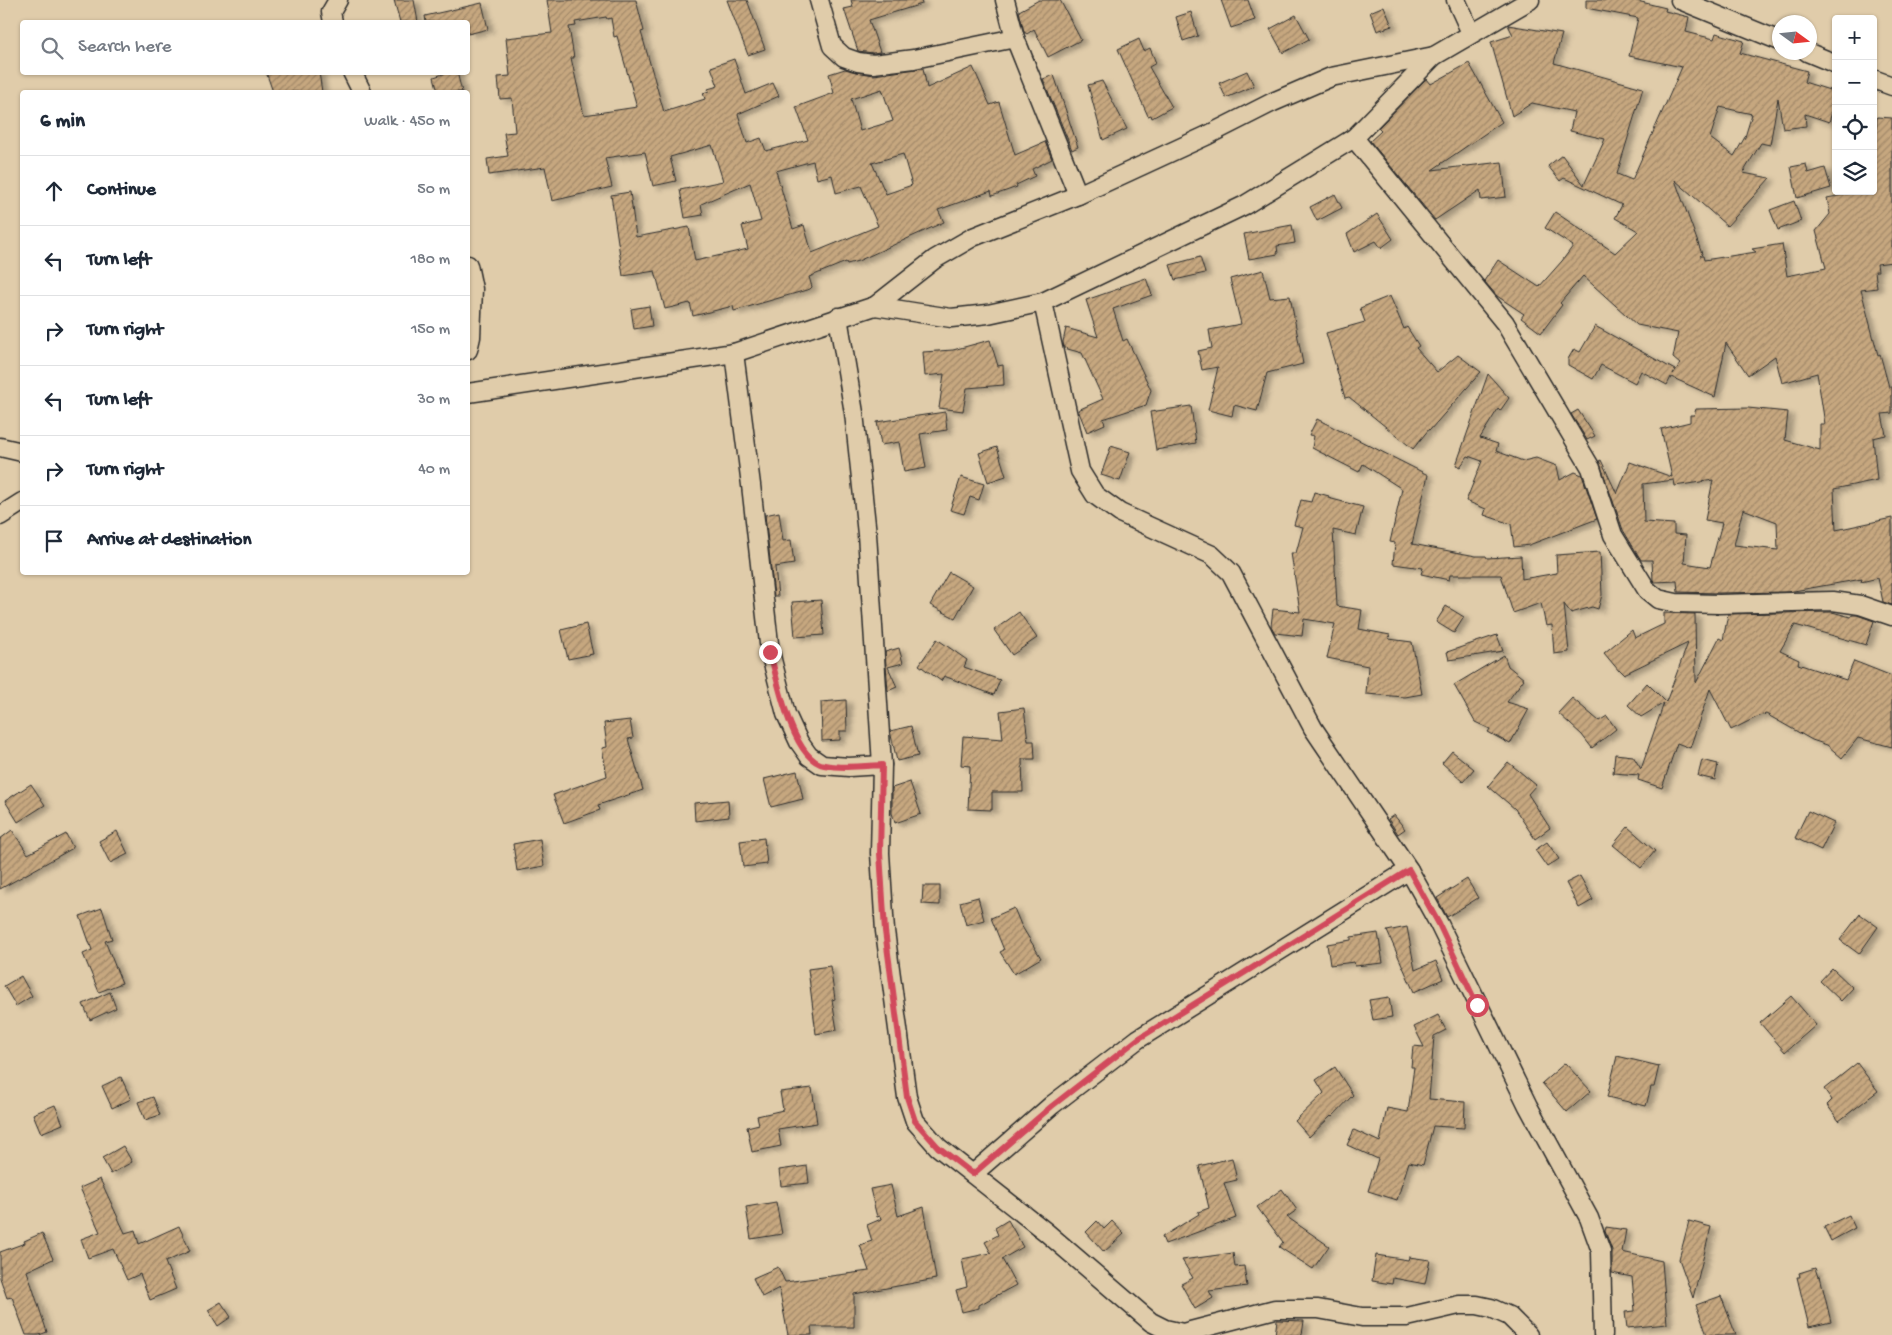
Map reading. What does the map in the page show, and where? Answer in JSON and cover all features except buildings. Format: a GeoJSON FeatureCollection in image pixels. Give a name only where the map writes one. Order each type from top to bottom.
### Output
{"type":"FeatureCollection","features":[{"type":"Feature","properties":{"kind":"street"},"geometry":{"type":"LineString","coordinates":[[333,20],[332,12],[338,0]]}},
{"type":"Feature","properties":{"kind":"street"},"geometry":{"type":"LineString","coordinates":[[819,0],[832,46],[844,57],[858,62],[873,64],[914,59],[1015,38]]}},
{"type":"Feature","properties":{"kind":"street"},"geometry":{"type":"LineString","coordinates":[[1006,0],[1015,38],[1078,196]]}},
{"type":"Feature","properties":{"kind":"street"},"geometry":{"type":"LineString","coordinates":[[1456,0],[1471,33]]}},
{"type":"Feature","properties":{"kind":"street"},"geometry":{"type":"LineString","coordinates":[[875,306],[951,318],[988,314],[1044,302],[1246,205],[1354,138],[1434,56],[1530,0]]}},
{"type":"Feature","properties":{"kind":"street"},"geometry":{"type":"LineString","coordinates":[[1680,0],[1772,39]]}},
{"type":"Feature","properties":{"kind":"street"},"geometry":{"type":"LineString","coordinates":[[470,393],[734,354],[838,317],[875,306],[935,259],[973,236],[1078,196],[1208,135],[1272,102],[1331,77],[1434,56]]}},
{"type":"Feature","properties":{"kind":"street"},"geometry":{"type":"LineString","coordinates":[[1817,56],[1832,62]]}},
{"type":"Feature","properties":{"kind":"street"},"geometry":{"type":"LineString","coordinates":[[354,75],[361,90]]}},
{"type":"Feature","properties":{"kind":"street"},"geometry":{"type":"LineString","coordinates":[[1877,80],[1892,86]]}},
{"type":"Feature","properties":{"kind":"street"},"geometry":{"type":"LineString","coordinates":[[1354,138],[1505,324],[1591,468],[1613,535],[1647,590],[1658,599],[1676,603],[1719,604],[1833,601],[1860,605],[1892,616]]}},
{"type":"Feature","properties":{"kind":"street"},"geometry":{"type":"LineString","coordinates":[[470,274],[473,289],[470,342]]}},
{"type":"Feature","properties":{"kind":"street"},"geometry":{"type":"LineString","coordinates":[[1044,302],[1080,471],[1095,495],[1120,512],[1212,555],[1231,573],[1314,728],[1409,870],[1439,924],[1528,1106],[1590,1218],[1596,1233],[1601,1251],[1603,1335]]}},
{"type":"Feature","properties":{"kind":"street"},"geometry":{"type":"LineString","coordinates":[[838,317],[854,413],[867,534],[882,765],[880,853],[885,931],[907,1097],[915,1121],[938,1147],[1046,1232],[1152,1322],[1165,1329],[1184,1334],[1275,1309],[1318,1309],[1362,1317],[1407,1317],[1460,1305],[1477,1304],[1509,1316],[1528,1335]]}},
{"type":"Feature","properties":{"kind":"street"},"geometry":{"type":"LineString","coordinates":[[734,354],[770,652],[786,714],[799,742],[809,756],[822,765],[849,767],[882,765]]}},
{"type":"Feature","properties":{"kind":"street"},"geometry":{"type":"LineString","coordinates":[[0,447],[20,452]]}},
{"type":"Feature","properties":{"kind":"street"},"geometry":{"type":"LineString","coordinates":[[0,516],[20,503]]}},
{"type":"Feature","properties":{"kind":"street"},"geometry":{"type":"LineString","coordinates":[[973,1174],[1052,1106],[1138,1039],[1409,870]]}},
{"type":"Feature","properties":{"kind":"route"},"geometry":{"type":"LineString","coordinates":[[770,652],[786,714],[799,742],[809,756],[822,765],[849,767],[882,765],[880,853],[885,931],[907,1097],[915,1121],[938,1147],[973,1174],[1052,1106],[1138,1039],[1290,946],[1409,870],[1439,924],[1477,1005]]}}]}
